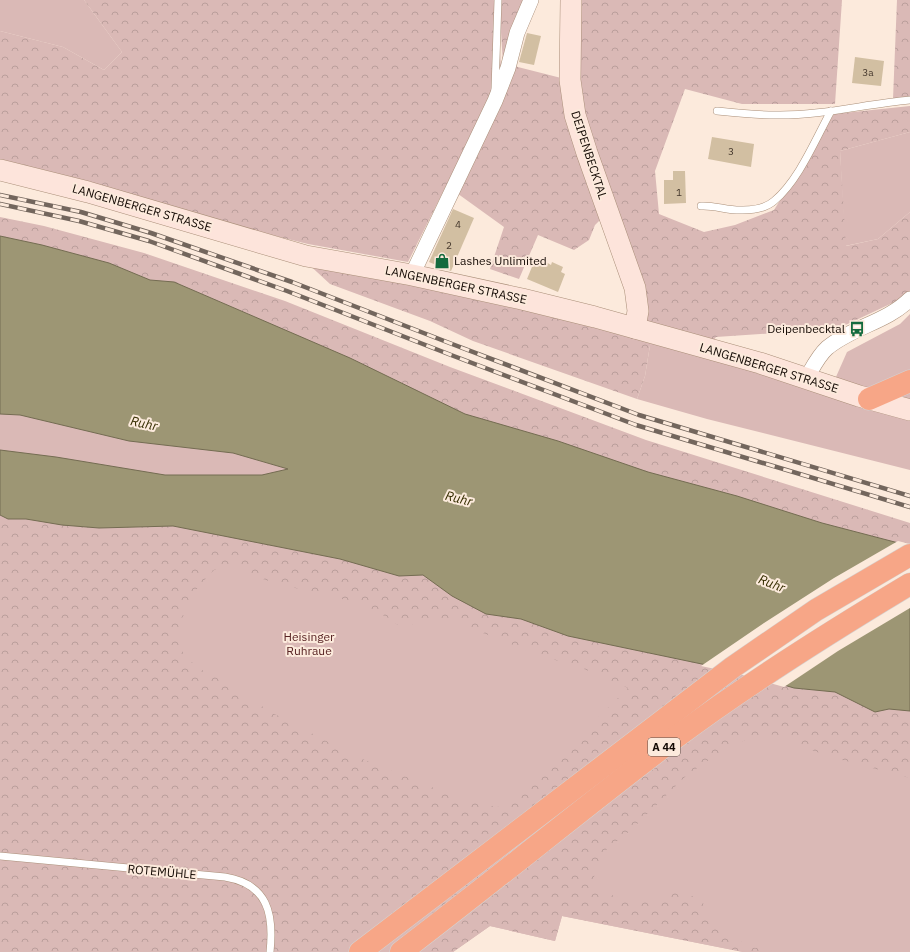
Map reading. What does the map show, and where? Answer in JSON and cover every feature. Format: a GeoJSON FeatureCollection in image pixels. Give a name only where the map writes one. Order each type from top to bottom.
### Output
{"type":"FeatureCollection","features":[{"type":"Feature","properties":{"kind":"highway"},"geometry":{"type":"LineString","coordinates":[[869,399],[910,381]]}},
{"type":"Feature","properties":{"kind":"highway","name":"A 44"},"geometry":{"type":"LineString","coordinates":[[360,952],[733,667],[816,610],[910,555]]}},
{"type":"Feature","properties":{"kind":"highway","name":"A 44"},"geometry":{"type":"LineString","coordinates":[[401,952],[676,738],[752,683],[842,625],[910,584]]}},
{"type":"Feature","properties":{"kind":"main road","name":"DEIPENBECKTAL"},"geometry":{"type":"LineString","coordinates":[[571,0],[570,80],[575,115],[635,288],[638,311],[635,328]]}},
{"type":"Feature","properties":{"kind":"main road","name":"LANGENBERGER STRASSE"},"geometry":{"type":"LineString","coordinates":[[0,170],[88,192],[306,256],[412,275],[522,299],[635,328],[760,363],[869,399],[910,410]]}},
{"type":"Feature","properties":{"kind":"street"},"geometry":{"type":"LineString","coordinates":[[412,275],[495,101],[508,68],[517,33],[531,0]]}},
{"type":"Feature","properties":{"kind":"street"},"geometry":{"type":"LineString","coordinates":[[806,379],[821,354],[827,349],[857,329],[891,314],[910,299]]}},
{"type":"Feature","properties":{"kind":"lane"},"geometry":{"type":"LineString","coordinates":[[495,101],[498,0]]}},
{"type":"Feature","properties":{"kind":"lane"},"geometry":{"type":"LineString","coordinates":[[717,110],[777,116],[831,111],[910,100]]}},
{"type":"Feature","properties":{"kind":"lane"},"geometry":{"type":"LineString","coordinates":[[701,206],[711,205],[722,209],[743,210],[763,207],[774,202],[794,179],[831,111]]}},
{"type":"Feature","properties":{"kind":"lane","name":"ROTEMÜHLE"},"geometry":{"type":"LineString","coordinates":[[0,856],[225,877],[239,880],[246,883],[258,892],[267,906],[271,924],[270,952]]}},
{"type":"Feature","properties":{"kind":"green space"},"geometry":{"type":"Polygon","coordinates":[[[0,0],[84,0],[122,52],[104,70],[63,47],[0,31],[0,0]]]}},
{"type":"Feature","properties":{"kind":"green space"},"geometry":{"type":"Polygon","coordinates":[[[84,0],[497,0],[502,84],[446,186],[408,262],[308,244],[0,168],[0,31],[63,47],[104,70],[122,52],[84,0]]]}},
{"type":"Feature","properties":{"kind":"green space"},"geometry":{"type":"Polygon","coordinates":[[[499,0],[531,0],[504,80],[499,0]]]}},
{"type":"Feature","properties":{"kind":"green space"},"geometry":{"type":"Polygon","coordinates":[[[572,0],[842,0],[835,104],[742,104],[685,89],[655,171],[659,214],[704,232],[735,225],[774,210],[834,114],[910,106],[910,132],[840,151],[846,246],[878,239],[910,212],[910,291],[903,298],[837,329],[716,337],[707,350],[636,327],[588,153],[572,0]]]}},
{"type":"Feature","properties":{"kind":"green space"},"geometry":{"type":"Polygon","coordinates":[[[897,0],[910,0],[910,98],[893,99],[897,0]]]}},
{"type":"Feature","properties":{"kind":"green space"},"geometry":{"type":"Polygon","coordinates":[[[510,65],[569,80],[607,213],[595,225],[589,240],[574,250],[538,235],[519,279],[490,269],[504,227],[454,191],[510,65]]]}},
{"type":"Feature","properties":{"kind":"green space"},"geometry":{"type":"Polygon","coordinates":[[[910,132],[910,212],[878,239],[845,246],[840,151],[910,132]]]}},
{"type":"Feature","properties":{"kind":"green space"},"geometry":{"type":"Polygon","coordinates":[[[0,217],[44,226],[144,253],[285,301],[450,367],[646,440],[910,523],[910,546],[822,523],[737,496],[648,472],[558,441],[465,414],[350,358],[174,282],[150,280],[109,263],[42,245],[0,236],[0,217]]]}},
{"type":"Feature","properties":{"kind":"green space","name":"Heisinger Ruhraue"},"geometry":{"type":"Polygon","coordinates":[[[0,219],[635,440],[910,525],[910,952],[743,952],[562,916],[555,941],[490,926],[453,952],[0,952],[0,219]]]}},
{"type":"Feature","properties":{"kind":"green space"},"geometry":{"type":"Polygon","coordinates":[[[304,260],[651,339],[645,376],[637,399],[473,341],[430,321],[330,284],[304,260]]]}},
{"type":"Feature","properties":{"kind":"green space"},"geometry":{"type":"Polygon","coordinates":[[[910,314],[910,470],[707,419],[637,399],[645,376],[651,339],[828,395],[847,352],[900,324],[910,314]]]}},
{"type":"Feature","properties":{"kind":"green space"},"geometry":{"type":"Polygon","coordinates":[[[0,515],[8,519],[26,519],[62,525],[99,528],[173,526],[340,559],[399,576],[423,575],[452,596],[486,614],[521,619],[568,636],[740,672],[794,688],[835,692],[875,712],[889,709],[910,711],[910,778],[827,756],[804,747],[788,738],[769,734],[750,738],[725,749],[687,775],[631,830],[601,854],[594,877],[603,892],[629,901],[654,902],[675,890],[701,899],[716,929],[752,947],[777,952],[743,952],[562,916],[555,941],[490,926],[453,952],[0,952],[0,515]],[[233,568],[214,570],[198,587],[180,622],[179,640],[184,656],[202,670],[232,686],[269,711],[355,756],[466,801],[498,807],[558,757],[628,688],[584,669],[533,653],[445,618],[421,618],[405,630],[388,618],[363,604],[274,583],[233,568]]]}},
{"type":"Feature","properties":{"kind":"water","name":"Ruhr"},"geometry":{"type":"Polygon","coordinates":[[[0,236],[42,245],[109,263],[150,280],[174,282],[350,358],[465,414],[558,441],[648,472],[737,496],[822,523],[910,546],[910,711],[889,709],[875,712],[835,692],[794,688],[740,672],[568,636],[521,619],[486,614],[452,596],[423,575],[399,576],[340,559],[173,526],[99,528],[62,525],[26,519],[8,519],[0,515],[0,450],[56,457],[165,475],[262,475],[288,469],[233,453],[129,441],[20,415],[0,414],[0,236]]]}},
{"type":"Feature","properties":{"kind":"pier"},"geometry":{"type":"Polygon","coordinates":[[[898,541],[910,544],[910,608],[838,651],[784,687],[739,674],[701,666],[834,578],[898,541]]]}},
{"type":"Feature","properties":{"kind":"building"},"geometry":{"type":"Polygon","coordinates":[[[527,33],[541,36],[534,65],[519,62],[527,33]]]}},
{"type":"Feature","properties":{"kind":"building"},"geometry":{"type":"Polygon","coordinates":[[[855,57],[884,61],[881,86],[852,83],[855,57]]]}},
{"type":"Feature","properties":{"kind":"building"},"geometry":{"type":"Polygon","coordinates":[[[712,137],[754,144],[751,167],[708,159],[712,137]]]}},
{"type":"Feature","properties":{"kind":"building"},"geometry":{"type":"Polygon","coordinates":[[[673,171],[685,171],[686,203],[664,204],[664,180],[673,180],[673,171]]]}},
{"type":"Feature","properties":{"kind":"building"},"geometry":{"type":"Polygon","coordinates":[[[453,209],[474,218],[451,271],[429,262],[453,209]]]}},
{"type":"Feature","properties":{"kind":"building"},"geometry":{"type":"Polygon","coordinates":[[[534,262],[545,266],[546,262],[551,265],[552,262],[563,267],[561,272],[565,274],[558,292],[527,279],[534,262]]]}},
{"type":"Feature","properties":{"kind":"railway"},"geometry":{"type":"LineString","coordinates":[[0,195],[81,212],[151,233],[292,282],[639,415],[910,496]]}},
{"type":"Feature","properties":{"kind":"railway"},"geometry":{"type":"LineString","coordinates":[[0,204],[79,221],[149,241],[287,291],[636,425],[910,507]]}},
{"type":"Feature","properties":{"kind":"place","name":"Lashes Unlimited"},"geometry":{"type":"Point","coordinates":[442,261]}},
{"type":"Feature","properties":{"kind":"place","name":"Deipenbecktal"},"geometry":{"type":"Point","coordinates":[857,329]}}]}
